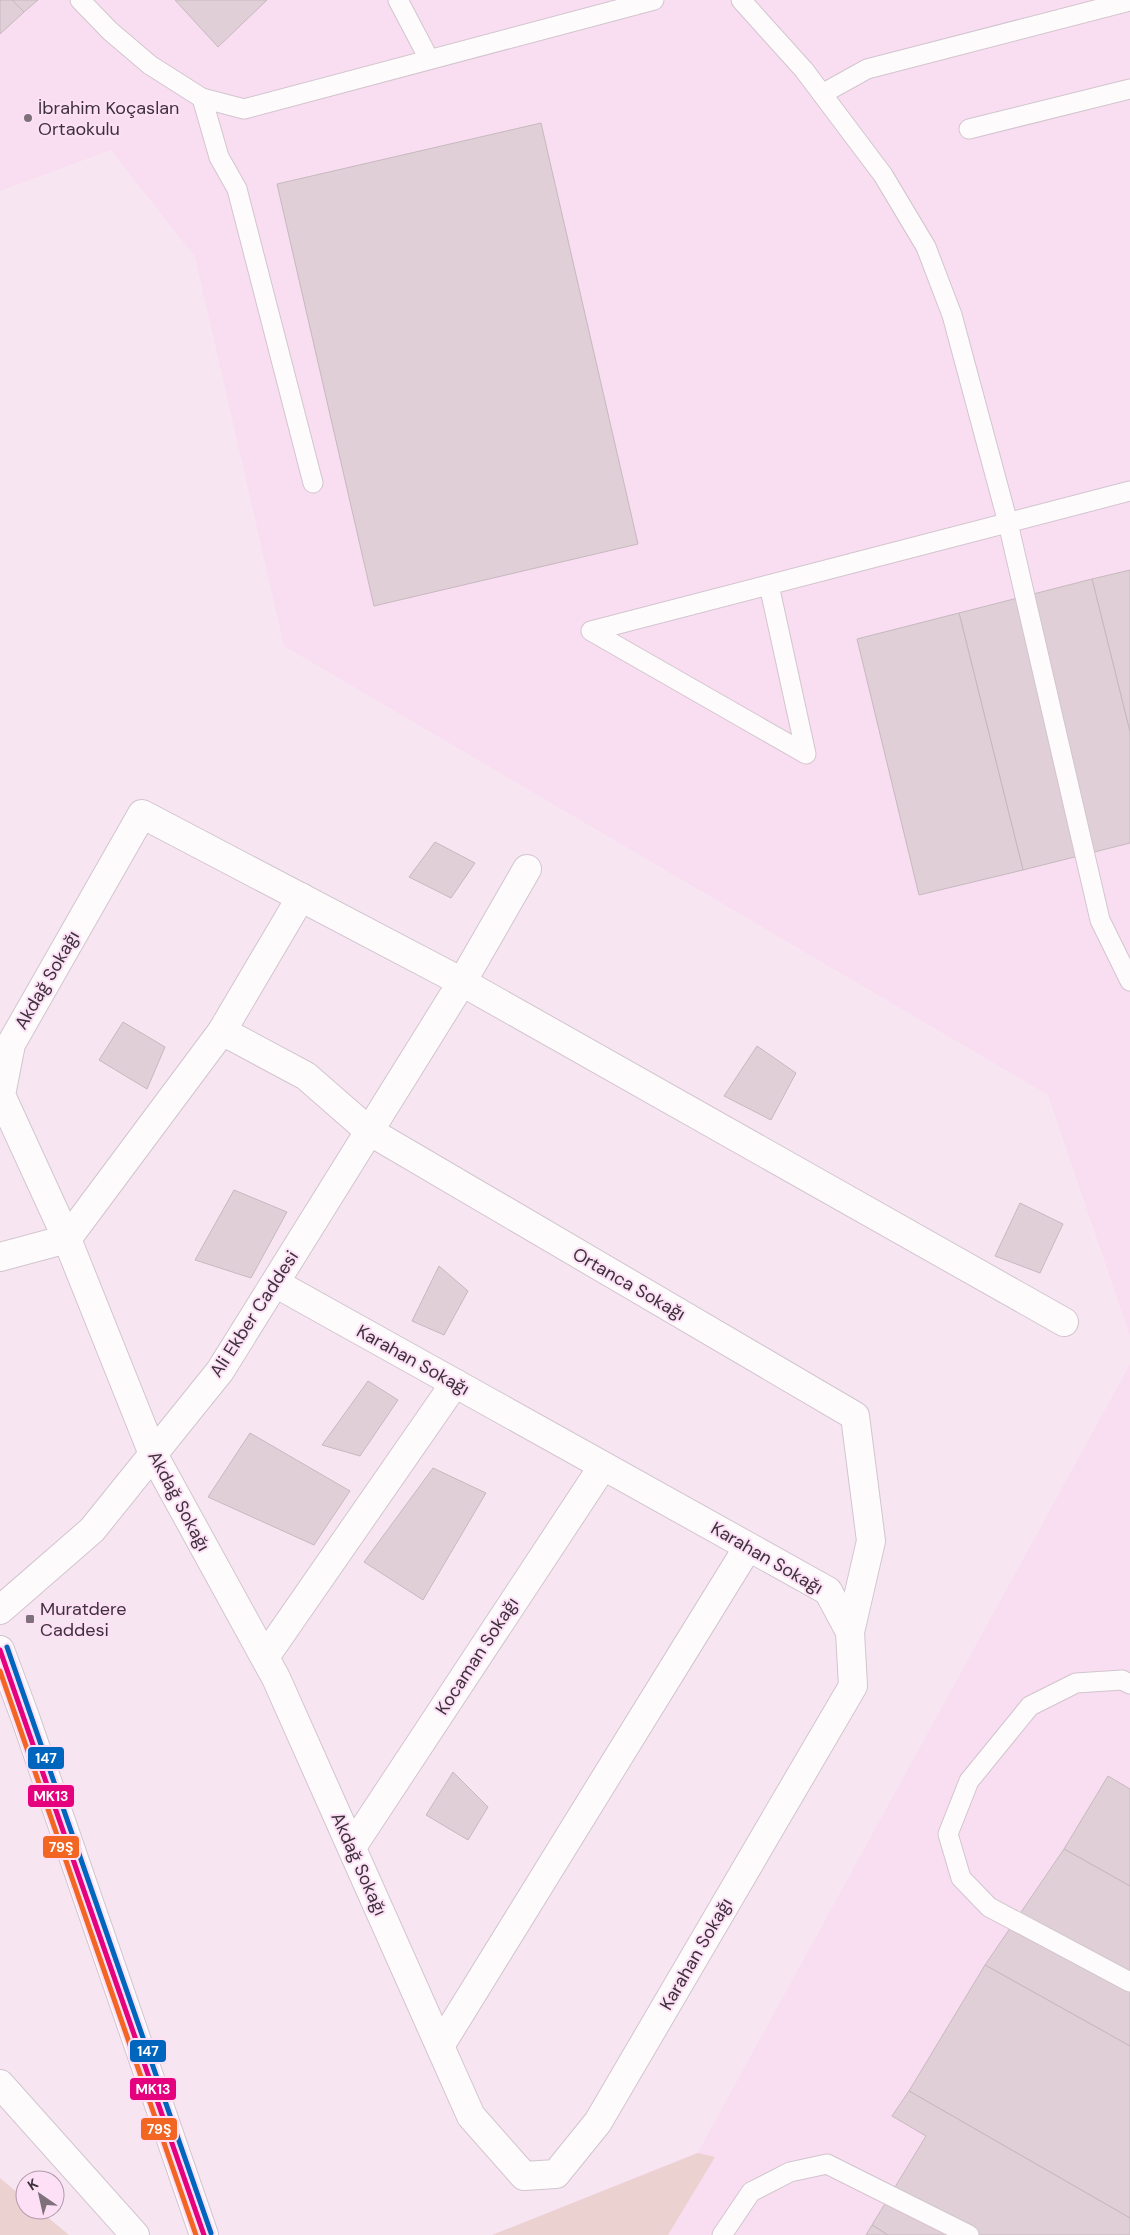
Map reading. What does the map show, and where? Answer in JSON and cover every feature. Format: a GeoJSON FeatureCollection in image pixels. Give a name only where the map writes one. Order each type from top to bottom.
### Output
{"type":"FeatureCollection","features":[{"type":"Feature","properties":{"kind":"street","name":"Akdağ Sokağı"},"geometry":{"type":"LineString","coordinates":[[301,897],[142,814],[11,1044],[0,1094],[67,1239],[153,1454],[276,1678],[471,2116],[524,2176]]}},
{"type":"Feature","properties":{"kind":"street","name":"Ali Ekber Caddesi"},"geometry":{"type":"LineString","coordinates":[[0,1610],[92,1530],[220,1371],[462,982],[527,869]]}},
{"type":"Feature","properties":{"kind":"street"},"geometry":{"type":"LineString","coordinates":[[0,1257],[67,1239],[222,1031],[301,897],[462,982],[1064,1322]]}},
{"type":"Feature","properties":{"kind":"street","name":"Ortanca Sokağı"},"geometry":{"type":"LineString","coordinates":[[222,1031],[306,1076],[369,1131],[855,1416],[871,1541],[850,1632]]}},
{"type":"Feature","properties":{"kind":"street","name":"Karahan Sokağı"},"geometry":{"type":"LineString","coordinates":[[275,1283],[828,1591],[850,1632],[852,1686],[598,2122],[556,2174],[524,2176]]}},
{"type":"Feature","properties":{"kind":"street"},"geometry":{"type":"LineString","coordinates":[[265,1657],[455,1383]]}},
{"type":"Feature","properties":{"kind":"street","name":"Kocaman Sokağı"},"geometry":{"type":"LineString","coordinates":[[352,1847],[603,1466]]}},
{"type":"Feature","properties":{"kind":"street"},"geometry":{"type":"LineString","coordinates":[[440,2046],[748,1546]]}},
{"type":"Feature","properties":{"kind":"street"},"geometry":{"type":"LineString","coordinates":[[0,1650],[204,2235]]}},
{"type":"Feature","properties":{"kind":"street"},"geometry":{"type":"LineString","coordinates":[[0,2084],[135,2235]]}},
{"type":"Feature","properties":{"kind":"lane"},"geometry":{"type":"LineString","coordinates":[[80,0],[110,31],[150,65],[202,98],[244,109],[654,0]]}},
{"type":"Feature","properties":{"kind":"lane"},"geometry":{"type":"LineString","coordinates":[[398,0],[429,59]]}},
{"type":"Feature","properties":{"kind":"lane"},"geometry":{"type":"LineString","coordinates":[[741,0],[804,70],[883,175],[926,247],[952,315],[1008,523],[1100,920],[1130,981]]}},
{"type":"Feature","properties":{"kind":"lane"},"geometry":{"type":"LineString","coordinates":[[822,94],[867,70],[1130,1]]}},
{"type":"Feature","properties":{"kind":"lane"},"geometry":{"type":"LineString","coordinates":[[969,129],[1130,89]]}},
{"type":"Feature","properties":{"kind":"lane"},"geometry":{"type":"LineString","coordinates":[[202,98],[219,157],[237,189],[313,483]]}},
{"type":"Feature","properties":{"kind":"lane"},"geometry":{"type":"LineString","coordinates":[[769,585],[806,754],[592,631],[704,602],[769,585],[1008,523],[1130,492]]}},
{"type":"Feature","properties":{"kind":"lane"},"geometry":{"type":"LineString","coordinates":[[1130,1684],[1122,1680],[1076,1683],[1030,1706],[969,1781],[948,1834],[961,1878],[989,1907],[1130,1982]]}},
{"type":"Feature","properties":{"kind":"lane"},"geometry":{"type":"LineString","coordinates":[[722,2235],[751,2192],[790,2172],[827,2164],[969,2235]]}},
{"type":"Feature","properties":{"kind":"shaded area"},"geometry":{"type":"Polygon","coordinates":[[[0,0],[1130,0],[1130,1336],[1048,1095],[284,646],[195,257],[111,150],[0,191],[0,0]]]}},
{"type":"Feature","properties":{"kind":"shaded area"},"geometry":{"type":"Polygon","coordinates":[[[1130,1364],[1130,2235],[492,2235],[698,2152],[1130,1364]]]}},
{"type":"Feature","properties":{"kind":"shaded area"},"geometry":{"type":"Polygon","coordinates":[[[698,2153],[715,2157],[668,2235],[492,2235],[698,2153]]]}},
{"type":"Feature","properties":{"kind":"shaded area"},"geometry":{"type":"Polygon","coordinates":[[[0,2178],[15,2191],[15,2220],[51,2220],[69,2235],[0,2235],[0,2178]]]}},
{"type":"Feature","properties":{"kind":"building"},"geometry":{"type":"Polygon","coordinates":[[[0,0],[12,0],[24,12],[0,34],[0,0]]]}},
{"type":"Feature","properties":{"kind":"building"},"geometry":{"type":"Polygon","coordinates":[[[12,0],[38,0],[24,12],[12,0]]]}},
{"type":"Feature","properties":{"kind":"building"},"geometry":{"type":"Polygon","coordinates":[[[175,0],[267,0],[218,47],[175,0]]]}},
{"type":"Feature","properties":{"kind":"building"},"geometry":{"type":"Polygon","coordinates":[[[541,123],[638,544],[374,606],[277,184],[541,123]]]}},
{"type":"Feature","properties":{"kind":"building"},"geometry":{"type":"Polygon","coordinates":[[[1130,570],[1130,732],[1092,579],[1130,570]]]}},
{"type":"Feature","properties":{"kind":"building"},"geometry":{"type":"Polygon","coordinates":[[[1092,579],[1130,732],[1130,843],[1023,870],[959,613],[1092,579]]]}},
{"type":"Feature","properties":{"kind":"building"},"geometry":{"type":"Polygon","coordinates":[[[959,613],[1023,870],[919,895],[857,639],[959,613]]]}},
{"type":"Feature","properties":{"kind":"building"},"geometry":{"type":"Polygon","coordinates":[[[435,842],[475,863],[451,898],[409,877],[435,842]]]}},
{"type":"Feature","properties":{"kind":"building"},"geometry":{"type":"Polygon","coordinates":[[[123,1022],[165,1047],[147,1089],[99,1060],[123,1022]]]}},
{"type":"Feature","properties":{"kind":"building"},"geometry":{"type":"Polygon","coordinates":[[[757,1046],[796,1073],[771,1120],[724,1096],[757,1046]]]}},
{"type":"Feature","properties":{"kind":"building"},"geometry":{"type":"Polygon","coordinates":[[[234,1190],[287,1212],[251,1278],[195,1260],[234,1190]]]}},
{"type":"Feature","properties":{"kind":"building"},"geometry":{"type":"Polygon","coordinates":[[[1020,1203],[1063,1224],[1040,1273],[995,1256],[1020,1203]]]}},
{"type":"Feature","properties":{"kind":"building"},"geometry":{"type":"Polygon","coordinates":[[[439,1266],[468,1291],[444,1335],[412,1321],[439,1266]]]}},
{"type":"Feature","properties":{"kind":"building"},"geometry":{"type":"Polygon","coordinates":[[[368,1381],[398,1400],[360,1456],[322,1445],[368,1381]]]}},
{"type":"Feature","properties":{"kind":"building"},"geometry":{"type":"Polygon","coordinates":[[[250,1433],[350,1491],[314,1545],[208,1497],[250,1433]]]}},
{"type":"Feature","properties":{"kind":"building"},"geometry":{"type":"Polygon","coordinates":[[[433,1468],[486,1493],[423,1600],[364,1562],[433,1468]]]}},
{"type":"Feature","properties":{"kind":"building"},"geometry":{"type":"Polygon","coordinates":[[[453,1772],[488,1807],[468,1840],[426,1815],[453,1772]]]}},
{"type":"Feature","properties":{"kind":"building"},"geometry":{"type":"Polygon","coordinates":[[[1108,1776],[1130,1789],[1130,1886],[1064,1849],[1108,1776]]]}},
{"type":"Feature","properties":{"kind":"building"},"geometry":{"type":"Polygon","coordinates":[[[1064,1849],[1130,1886],[1130,2046],[985,1965],[1064,1849]]]}},
{"type":"Feature","properties":{"kind":"building"},"geometry":{"type":"Polygon","coordinates":[[[985,1965],[1130,2046],[1130,2218],[909,2091],[985,1965]]]}},
{"type":"Feature","properties":{"kind":"building"},"geometry":{"type":"Polygon","coordinates":[[[909,2091],[1130,2218],[1130,2235],[888,2235],[872,2225],[926,2136],[892,2116],[909,2091]]]}},
{"type":"Feature","properties":{"kind":"building"},"geometry":{"type":"Polygon","coordinates":[[[872,2225],[888,2235],[866,2235],[872,2225]]]}},
{"type":"Feature","properties":{"kind":"transit line","name":"147"},"geometry":{"type":"LineString","coordinates":[[7,1647],[211,2233]]}},
{"type":"Feature","properties":{"kind":"transit line","name":"MK13"},"geometry":{"type":"LineString","coordinates":[[0,1650],[204,2235]]}},
{"type":"Feature","properties":{"kind":"transit line","name":"79Ş"},"geometry":{"type":"LineString","coordinates":[[0,1671],[196,2235]]}},
{"type":"Feature","properties":{"kind":"place","name":"İbrahim Koçaslan Ortaokulu"},"geometry":{"type":"Point","coordinates":[28,118]}},
{"type":"Feature","properties":{"kind":"place","name":"Muratdere Caddesi"},"geometry":{"type":"Point","coordinates":[30,1619]}}]}
